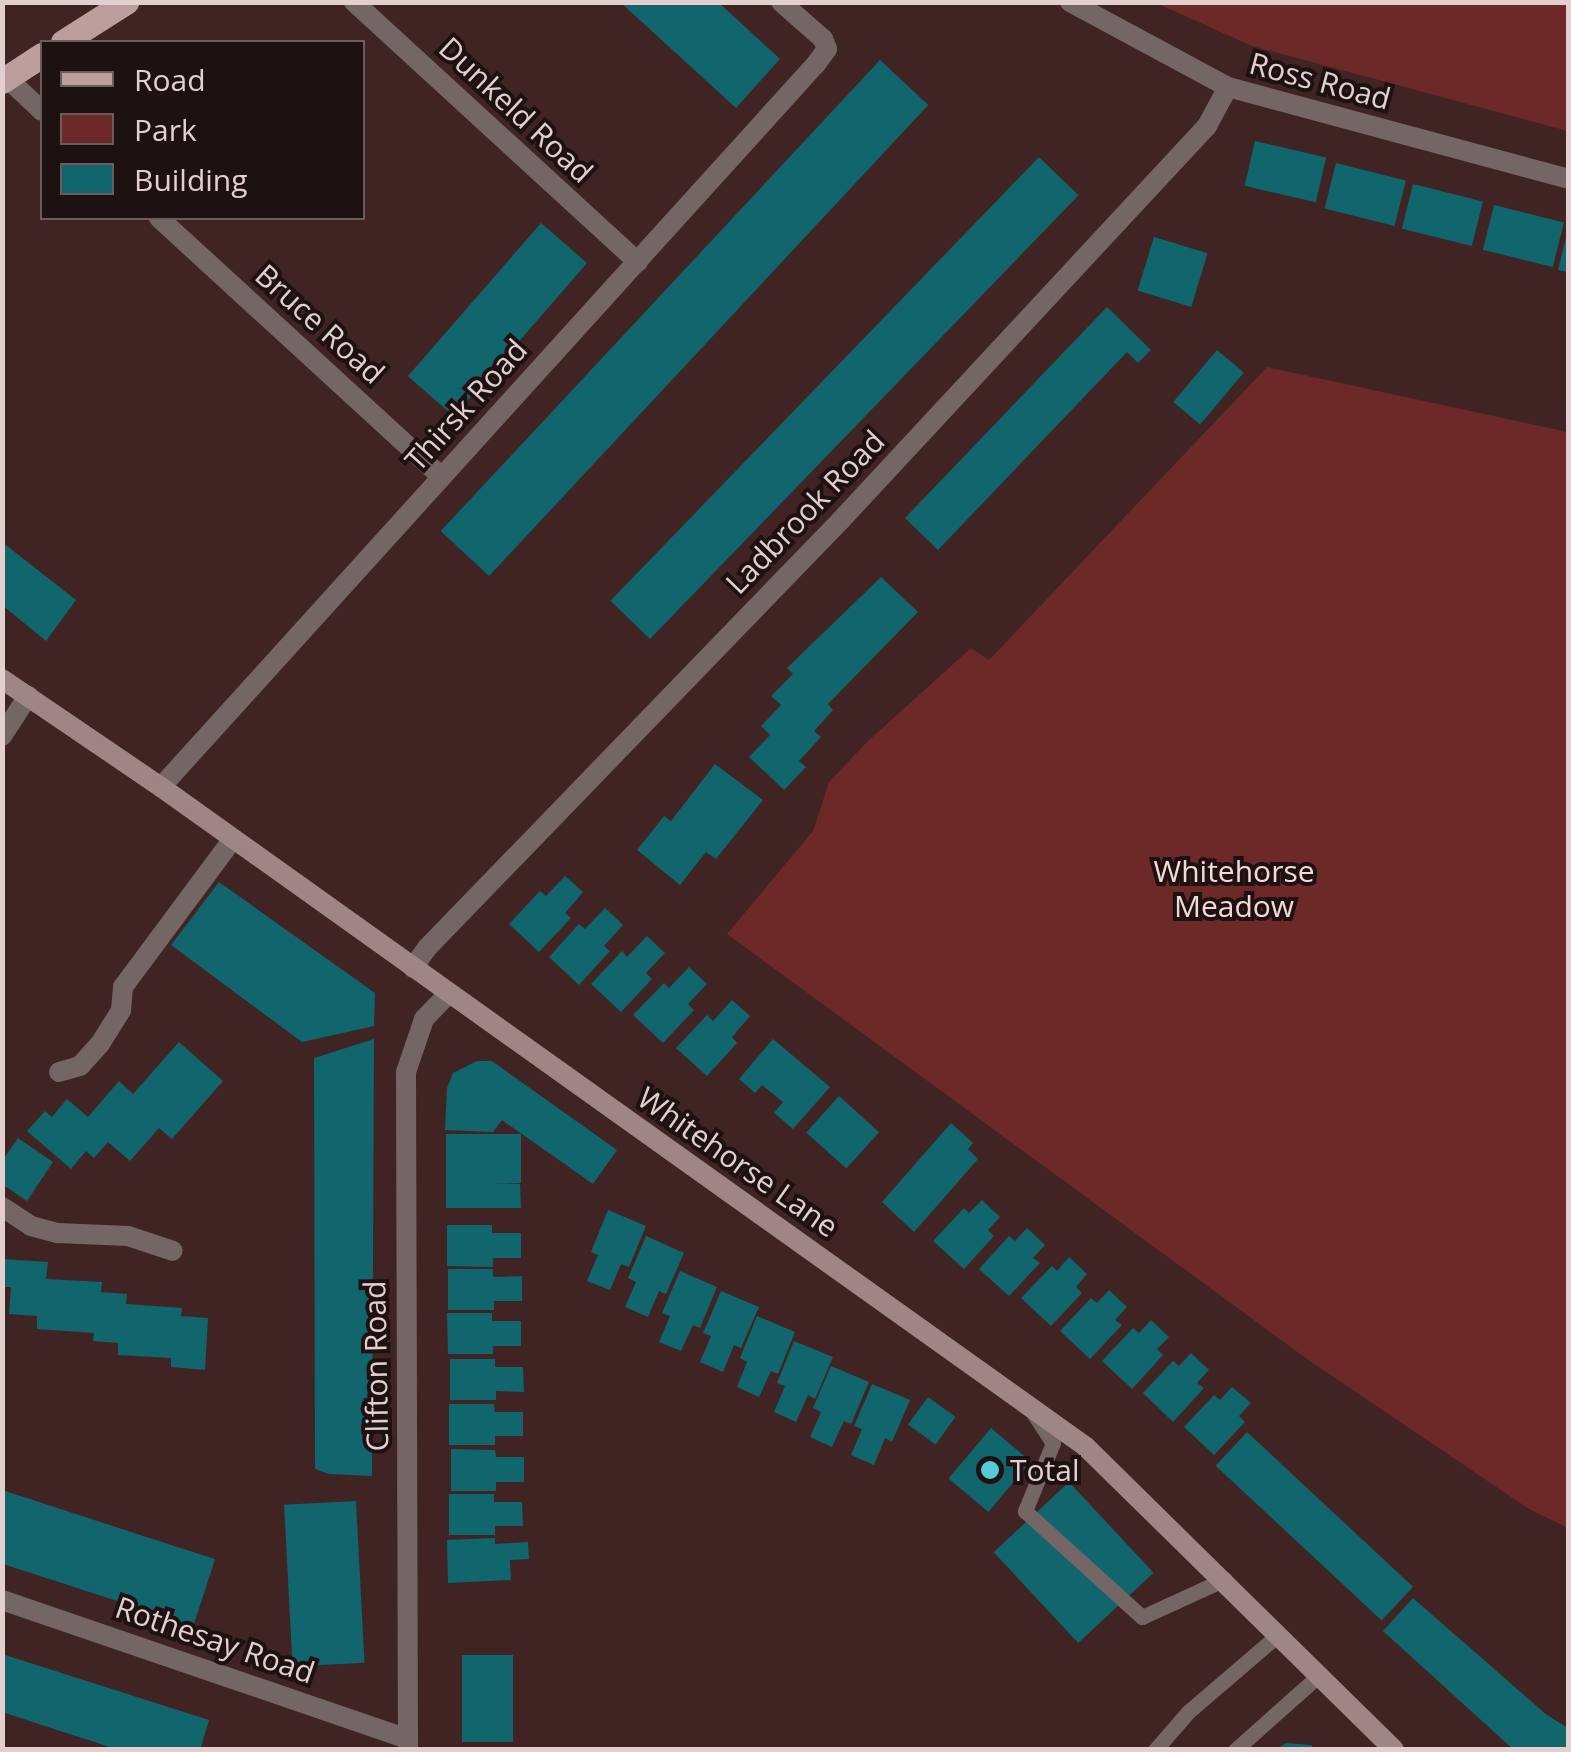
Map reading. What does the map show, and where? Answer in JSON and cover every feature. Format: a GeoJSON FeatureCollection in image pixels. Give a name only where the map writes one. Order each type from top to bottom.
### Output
{"type":"FeatureCollection","features":[{"type":"Feature","properties":{"kind":"main road"},"geometry":{"type":"LineString","coordinates":[[66,40],[126,2]]}},
{"type":"Feature","properties":{"kind":"main road"},"geometry":{"type":"LineString","coordinates":[[5,80],[40,57]]}},
{"type":"Feature","properties":{"kind":"main road","name":"Whitehorse Lane"},"geometry":{"type":"LineString","coordinates":[[2,679],[161,787],[1085,1446],[1225,1579],[1317,1677],[1394,1750]]}},
{"type":"Feature","properties":{"kind":"street","name":"Dunkeld Road"},"geometry":{"type":"LineString","coordinates":[[354,2],[638,262]]}},
{"type":"Feature","properties":{"kind":"street","name":"Thirsk Road"},"geometry":{"type":"LineString","coordinates":[[161,787],[816,64],[826,49],[823,39],[781,2]]}},
{"type":"Feature","properties":{"kind":"street","name":"Ross Road"},"geometry":{"type":"LineString","coordinates":[[1070,2],[1228,87],[1568,179]]}},
{"type":"Feature","properties":{"kind":"street"},"geometry":{"type":"LineString","coordinates":[[5,80],[40,109]]}},
{"type":"Feature","properties":{"kind":"street","name":"Ladbrook Road"},"geometry":{"type":"LineString","coordinates":[[413,968],[426,948],[854,506],[1194,140],[1228,87]]}},
{"type":"Feature","properties":{"kind":"street","name":"Bruce Road"},"geometry":{"type":"LineString","coordinates":[[161,220],[442,476]]}},
{"type":"Feature","properties":{"kind":"street"},"geometry":{"type":"LineString","coordinates":[[2,736],[28,696]]}},
{"type":"Feature","properties":{"kind":"street"},"geometry":{"type":"LineString","coordinates":[[58,1072],[80,1066],[100,1044],[121,1010],[123,987],[233,839]]}},
{"type":"Feature","properties":{"kind":"street","name":"Clifton Road"},"geometry":{"type":"LineString","coordinates":[[408,1744],[406,1072],[424,1019],[448,994]]}},
{"type":"Feature","properties":{"kind":"street"},"geometry":{"type":"LineString","coordinates":[[2,1208],[31,1226],[58,1233],[128,1236],[174,1251]]}},
{"type":"Feature","properties":{"kind":"street","name":"Rothesay Road"},"geometry":{"type":"LineString","coordinates":[[2,1600],[408,1744]]}},
{"type":"Feature","properties":{"kind":"lane"},"geometry":{"type":"LineString","coordinates":[[1028,1405],[1053,1443],[1024,1512],[1142,1617],[1225,1579]]}},
{"type":"Feature","properties":{"kind":"lane"},"geometry":{"type":"LineString","coordinates":[[1155,1750],[1188,1712],[1279,1634]]}},
{"type":"Feature","properties":{"kind":"lane"},"geometry":{"type":"LineString","coordinates":[[1235,1750],[1317,1677]]}},
{"type":"Feature","properties":{"kind":"green space"},"geometry":{"type":"Polygon","coordinates":[[[1156,3],[1568,3],[1568,131],[1252,46],[1156,3]]]}},
{"type":"Feature","properties":{"kind":"green space","name":"Whitehorse Meadow"},"geometry":{"type":"Polygon","coordinates":[[[1267,367],[1568,432],[1568,1528],[1529,1509],[1307,1359],[727,934],[813,831],[829,782],[867,742],[971,648],[989,660],[1267,367]]]}},
{"type":"Feature","properties":{"kind":"building"},"geometry":{"type":"Polygon","coordinates":[[[620,2],[718,2],[780,59],[736,108],[620,2]]]}},
{"type":"Feature","properties":{"kind":"building"},"geometry":{"type":"Polygon","coordinates":[[[880,60],[928,105],[489,576],[441,531],[880,60]]]}},
{"type":"Feature","properties":{"kind":"building"},"geometry":{"type":"Polygon","coordinates":[[[1255,141],[1326,157],[1316,202],[1245,186],[1255,141]]]}},
{"type":"Feature","properties":{"kind":"building"},"geometry":{"type":"Polygon","coordinates":[[[1039,157],[1079,195],[650,639],[610,601],[1039,157]]]}},
{"type":"Feature","properties":{"kind":"building"},"geometry":{"type":"Polygon","coordinates":[[[1336,163],[1406,180],[1394,226],[1325,209],[1336,163]]]}},
{"type":"Feature","properties":{"kind":"building"},"geometry":{"type":"Polygon","coordinates":[[[1413,184],[1483,201],[1472,246],[1402,229],[1413,184]]]}},
{"type":"Feature","properties":{"kind":"building"},"geometry":{"type":"Polygon","coordinates":[[[1494,205],[1564,222],[1553,267],[1483,250],[1494,205]]]}},
{"type":"Feature","properties":{"kind":"building"},"geometry":{"type":"Polygon","coordinates":[[[541,223],[587,263],[454,416],[408,376],[541,223]]]}},
{"type":"Feature","properties":{"kind":"building"},"geometry":{"type":"Polygon","coordinates":[[[1568,233],[1568,272],[1558,270],[1568,233]]]}},
{"type":"Feature","properties":{"kind":"building"},"geometry":{"type":"Polygon","coordinates":[[[1154,237],[1208,253],[1191,307],[1138,291],[1154,237]]]}},
{"type":"Feature","properties":{"kind":"building"},"geometry":{"type":"Polygon","coordinates":[[[1107,307],[1151,350],[1138,363],[1127,352],[938,550],[905,518],[1107,307]]]}},
{"type":"Feature","properties":{"kind":"building"},"geometry":{"type":"Polygon","coordinates":[[[1217,350],[1244,372],[1200,425],[1173,402],[1217,350]]]}},
{"type":"Feature","properties":{"kind":"building"},"geometry":{"type":"Polygon","coordinates":[[[2,542],[76,600],[46,641],[2,605],[2,542]]]}},
{"type":"Feature","properties":{"kind":"building"},"geometry":{"type":"Polygon","coordinates":[[[881,577],[918,612],[828,704],[833,710],[814,731],[821,737],[799,761],[806,767],[784,790],[749,757],[770,735],[761,726],[781,705],[771,696],[793,674],[787,668],[881,577]]]}},
{"type":"Feature","properties":{"kind":"building"},"geometry":{"type":"Polygon","coordinates":[[[715,764],[763,800],[716,859],[706,852],[680,885],[637,850],[664,816],[671,821],[715,764]]]}},
{"type":"Feature","properties":{"kind":"building"},"geometry":{"type":"Polygon","coordinates":[[[565,876],[583,892],[565,913],[571,918],[539,952],[509,924],[540,891],[546,896],[565,876]]]}},
{"type":"Feature","properties":{"kind":"building"},"geometry":{"type":"Polygon","coordinates":[[[219,882],[375,993],[374,1026],[302,1042],[171,945],[219,882]]]}},
{"type":"Feature","properties":{"kind":"building"},"geometry":{"type":"Polygon","coordinates":[[[605,908],[623,925],[604,946],[610,951],[579,985],[549,957],[579,924],[585,929],[605,908]]]}},
{"type":"Feature","properties":{"kind":"building"},"geometry":{"type":"Polygon","coordinates":[[[647,936],[665,953],[646,973],[652,979],[621,1012],[591,984],[622,951],[627,957],[647,936]]]}},
{"type":"Feature","properties":{"kind":"building"},"geometry":{"type":"Polygon","coordinates":[[[689,967],[707,984],[688,1004],[694,1010],[663,1043],[633,1015],[664,983],[669,988],[689,967]]]}},
{"type":"Feature","properties":{"kind":"building"},"geometry":{"type":"Polygon","coordinates":[[[732,1000],[750,1016],[732,1037],[737,1043],[707,1076],[676,1048],[707,1015],[713,1021],[732,1000]]]}},
{"type":"Feature","properties":{"kind":"building"},"geometry":{"type":"Polygon","coordinates":[[[374,1039],[372,1476],[329,1474],[315,1469],[314,1058],[374,1039]]]}},
{"type":"Feature","properties":{"kind":"building"},"geometry":{"type":"Polygon","coordinates":[[[773,1039],[830,1087],[793,1129],[774,1113],[783,1102],[762,1085],[755,1093],[739,1079],[773,1039]]]}},
{"type":"Feature","properties":{"kind":"building"},"geometry":{"type":"Polygon","coordinates":[[[179,1042],[223,1081],[172,1139],[159,1128],[130,1161],[108,1142],[94,1158],[86,1151],[71,1169],[27,1131],[45,1111],[52,1117],[67,1099],[88,1117],[119,1081],[133,1094],[179,1042]]]}},
{"type":"Feature","properties":{"kind":"building"},"geometry":{"type":"Polygon","coordinates":[[[477,1061],[492,1061],[617,1150],[593,1184],[502,1120],[493,1132],[445,1130],[447,1088],[453,1073],[477,1061]]]}},
{"type":"Feature","properties":{"kind":"building"},"geometry":{"type":"Polygon","coordinates":[[[839,1096],[879,1132],[846,1169],[806,1132],[839,1096]]]}},
{"type":"Feature","properties":{"kind":"building"},"geometry":{"type":"Polygon","coordinates":[[[951,1123],[973,1143],[968,1149],[978,1159],[914,1232],[882,1202],[951,1123]]]}},
{"type":"Feature","properties":{"kind":"building"},"geometry":{"type":"Polygon","coordinates":[[[446,1134],[521,1134],[521,1183],[495,1184],[520,1184],[521,1208],[446,1208],[446,1134]]]}},
{"type":"Feature","properties":{"kind":"building"},"geometry":{"type":"Polygon","coordinates":[[[18,1138],[53,1162],[27,1201],[2,1184],[2,1161],[18,1138]]]}},
{"type":"Feature","properties":{"kind":"building"},"geometry":{"type":"Polygon","coordinates":[[[982,1200],[1000,1217],[988,1230],[994,1236],[964,1269],[933,1241],[964,1208],[969,1213],[982,1200]]]}},
{"type":"Feature","properties":{"kind":"building"},"geometry":{"type":"Polygon","coordinates":[[[608,1210],[646,1226],[629,1267],[621,1264],[610,1290],[587,1281],[598,1255],[591,1252],[608,1210]]]}},
{"type":"Feature","properties":{"kind":"building"},"geometry":{"type":"Polygon","coordinates":[[[447,1225],[492,1225],[492,1233],[521,1233],[521,1258],[493,1258],[493,1267],[447,1266],[447,1225]]]}},
{"type":"Feature","properties":{"kind":"building"},"geometry":{"type":"Polygon","coordinates":[[[1027,1228],[1045,1245],[1033,1258],[1040,1263],[1009,1296],[979,1269],[1009,1236],[1015,1241],[1027,1228]]]}},
{"type":"Feature","properties":{"kind":"building"},"geometry":{"type":"Polygon","coordinates":[[[646,1236],[684,1253],[666,1294],[659,1291],[648,1317],[625,1307],[636,1282],[628,1278],[646,1236]]]}},
{"type":"Feature","properties":{"kind":"building"},"geometry":{"type":"Polygon","coordinates":[[[1069,1257],[1087,1274],[1076,1287],[1082,1293],[1051,1326],[1021,1298],[1052,1266],[1057,1271],[1069,1257]]]}},
{"type":"Feature","properties":{"kind":"building"},"geometry":{"type":"Polygon","coordinates":[[[2,1259],[48,1262],[46,1279],[102,1282],[101,1292],[127,1294],[126,1304],[182,1308],[181,1316],[208,1318],[205,1370],[171,1367],[171,1358],[118,1355],[118,1343],[93,1341],[94,1333],[37,1329],[37,1316],[9,1314],[11,1287],[2,1287],[2,1259]]]}},
{"type":"Feature","properties":{"kind":"building"},"geometry":{"type":"Polygon","coordinates":[[[448,1269],[493,1269],[493,1277],[522,1276],[522,1301],[494,1301],[494,1310],[448,1310],[448,1269]]]}},
{"type":"Feature","properties":{"kind":"building"},"geometry":{"type":"Polygon","coordinates":[[[680,1271],[717,1287],[700,1328],[693,1325],[681,1351],[659,1342],[670,1316],[662,1313],[680,1271]]]}},
{"type":"Feature","properties":{"kind":"building"},"geometry":{"type":"Polygon","coordinates":[[[1109,1290],[1127,1307],[1115,1320],[1122,1325],[1090,1359],[1060,1331],[1091,1298],[1097,1303],[1109,1290]]]}},
{"type":"Feature","properties":{"kind":"building"},"geometry":{"type":"Polygon","coordinates":[[[721,1291],[759,1307],[741,1348],[734,1345],[723,1372],[700,1362],[711,1336],[703,1333],[721,1291]]]}},
{"type":"Feature","properties":{"kind":"building"},"geometry":{"type":"Polygon","coordinates":[[[447,1313],[492,1313],[492,1321],[521,1321],[521,1346],[493,1346],[493,1354],[448,1354],[447,1313]]]}},
{"type":"Feature","properties":{"kind":"building"},"geometry":{"type":"Polygon","coordinates":[[[757,1316],[795,1332],[778,1374],[771,1371],[759,1397],[737,1387],[747,1362],[740,1358],[757,1316]]]}},
{"type":"Feature","properties":{"kind":"building"},"geometry":{"type":"Polygon","coordinates":[[[1151,1320],[1169,1337],[1157,1349],[1163,1355],[1132,1389],[1102,1361],[1133,1328],[1139,1333],[1151,1320]]]}},
{"type":"Feature","properties":{"kind":"building"},"geometry":{"type":"Polygon","coordinates":[[[794,1341],[833,1357],[815,1399],[808,1395],[796,1422],[774,1412],[785,1386],[777,1383],[794,1341]]]}},
{"type":"Feature","properties":{"kind":"building"},"geometry":{"type":"Polygon","coordinates":[[[1191,1353],[1209,1370],[1197,1383],[1204,1388],[1173,1422],[1143,1393],[1173,1361],[1179,1366],[1191,1353]]]}},
{"type":"Feature","properties":{"kind":"building"},"geometry":{"type":"Polygon","coordinates":[[[450,1359],[495,1359],[495,1367],[523,1367],[524,1392],[496,1391],[496,1400],[450,1400],[450,1359]]]}},
{"type":"Feature","properties":{"kind":"building"},"geometry":{"type":"Polygon","coordinates":[[[831,1366],[869,1382],[851,1424],[844,1421],[832,1447],[810,1437],[821,1412],[813,1408],[831,1366]]]}},
{"type":"Feature","properties":{"kind":"building"},"geometry":{"type":"Polygon","coordinates":[[[872,1384],[910,1400],[892,1442],[885,1438],[874,1465],[851,1455],[862,1429],[854,1426],[872,1384]]]}},
{"type":"Feature","properties":{"kind":"building"},"geometry":{"type":"Polygon","coordinates":[[[1232,1387],[1251,1403],[1239,1416],[1245,1422],[1214,1455],[1184,1427],[1214,1395],[1220,1400],[1232,1387]]]}},
{"type":"Feature","properties":{"kind":"building"},"geometry":{"type":"Polygon","coordinates":[[[928,1397],[956,1417],[936,1444],[908,1425],[928,1397]]]}},
{"type":"Feature","properties":{"kind":"building"},"geometry":{"type":"Polygon","coordinates":[[[449,1404],[494,1404],[495,1412],[523,1412],[523,1436],[495,1436],[495,1445],[449,1445],[449,1404]]]}},
{"type":"Feature","properties":{"kind":"building","name":"Total"},"geometry":{"type":"Polygon","coordinates":[[[991,1428],[1031,1461],[988,1512],[949,1479],[991,1428]]]}},
{"type":"Feature","properties":{"kind":"building"},"geometry":{"type":"Polygon","coordinates":[[[1247,1432],[1413,1587],[1382,1620],[1216,1466],[1247,1432]]]}},
{"type":"Feature","properties":{"kind":"building"},"geometry":{"type":"Polygon","coordinates":[[[451,1449],[495,1450],[496,1457],[524,1457],[524,1482],[496,1482],[496,1491],[451,1491],[451,1449]]]}},
{"type":"Feature","properties":{"kind":"building"},"geometry":{"type":"Polygon","coordinates":[[[1069,1482],[1154,1573],[1078,1643],[994,1552],[1069,1482]]]}},
{"type":"Feature","properties":{"kind":"building"},"geometry":{"type":"Polygon","coordinates":[[[2,1490],[215,1559],[193,1626],[2,1564],[2,1490]]]}},
{"type":"Feature","properties":{"kind":"building"},"geometry":{"type":"Polygon","coordinates":[[[449,1494],[494,1494],[494,1502],[522,1502],[523,1526],[495,1526],[495,1535],[449,1535],[449,1494]]]}},
{"type":"Feature","properties":{"kind":"building"},"geometry":{"type":"Polygon","coordinates":[[[356,1501],[364,1663],[293,1667],[284,1505],[356,1501]]]}},
{"type":"Feature","properties":{"kind":"building"},"geometry":{"type":"Polygon","coordinates":[[[495,1538],[495,1544],[528,1542],[529,1559],[510,1560],[511,1580],[448,1583],[447,1540],[495,1538]]]}},
{"type":"Feature","properties":{"kind":"building"},"geometry":{"type":"Polygon","coordinates":[[[1413,1598],[1547,1715],[1568,1728],[1568,1750],[1514,1750],[1383,1631],[1413,1598]]]}},
{"type":"Feature","properties":{"kind":"building"},"geometry":{"type":"Polygon","coordinates":[[[2,1654],[209,1720],[200,1750],[119,1750],[2,1712],[2,1654]]]}},
{"type":"Feature","properties":{"kind":"building"},"geometry":{"type":"Polygon","coordinates":[[[462,1655],[513,1655],[513,1742],[462,1742],[462,1655]]]}},
{"type":"Feature","properties":{"kind":"building"},"geometry":{"type":"Polygon","coordinates":[[[1286,1743],[1311,1745],[1316,1750],[1275,1750],[1286,1743]]]}},
{"type":"Feature","properties":{"kind":"place","name":"Total"},"geometry":{"type":"Point","coordinates":[990,1470]}}]}
